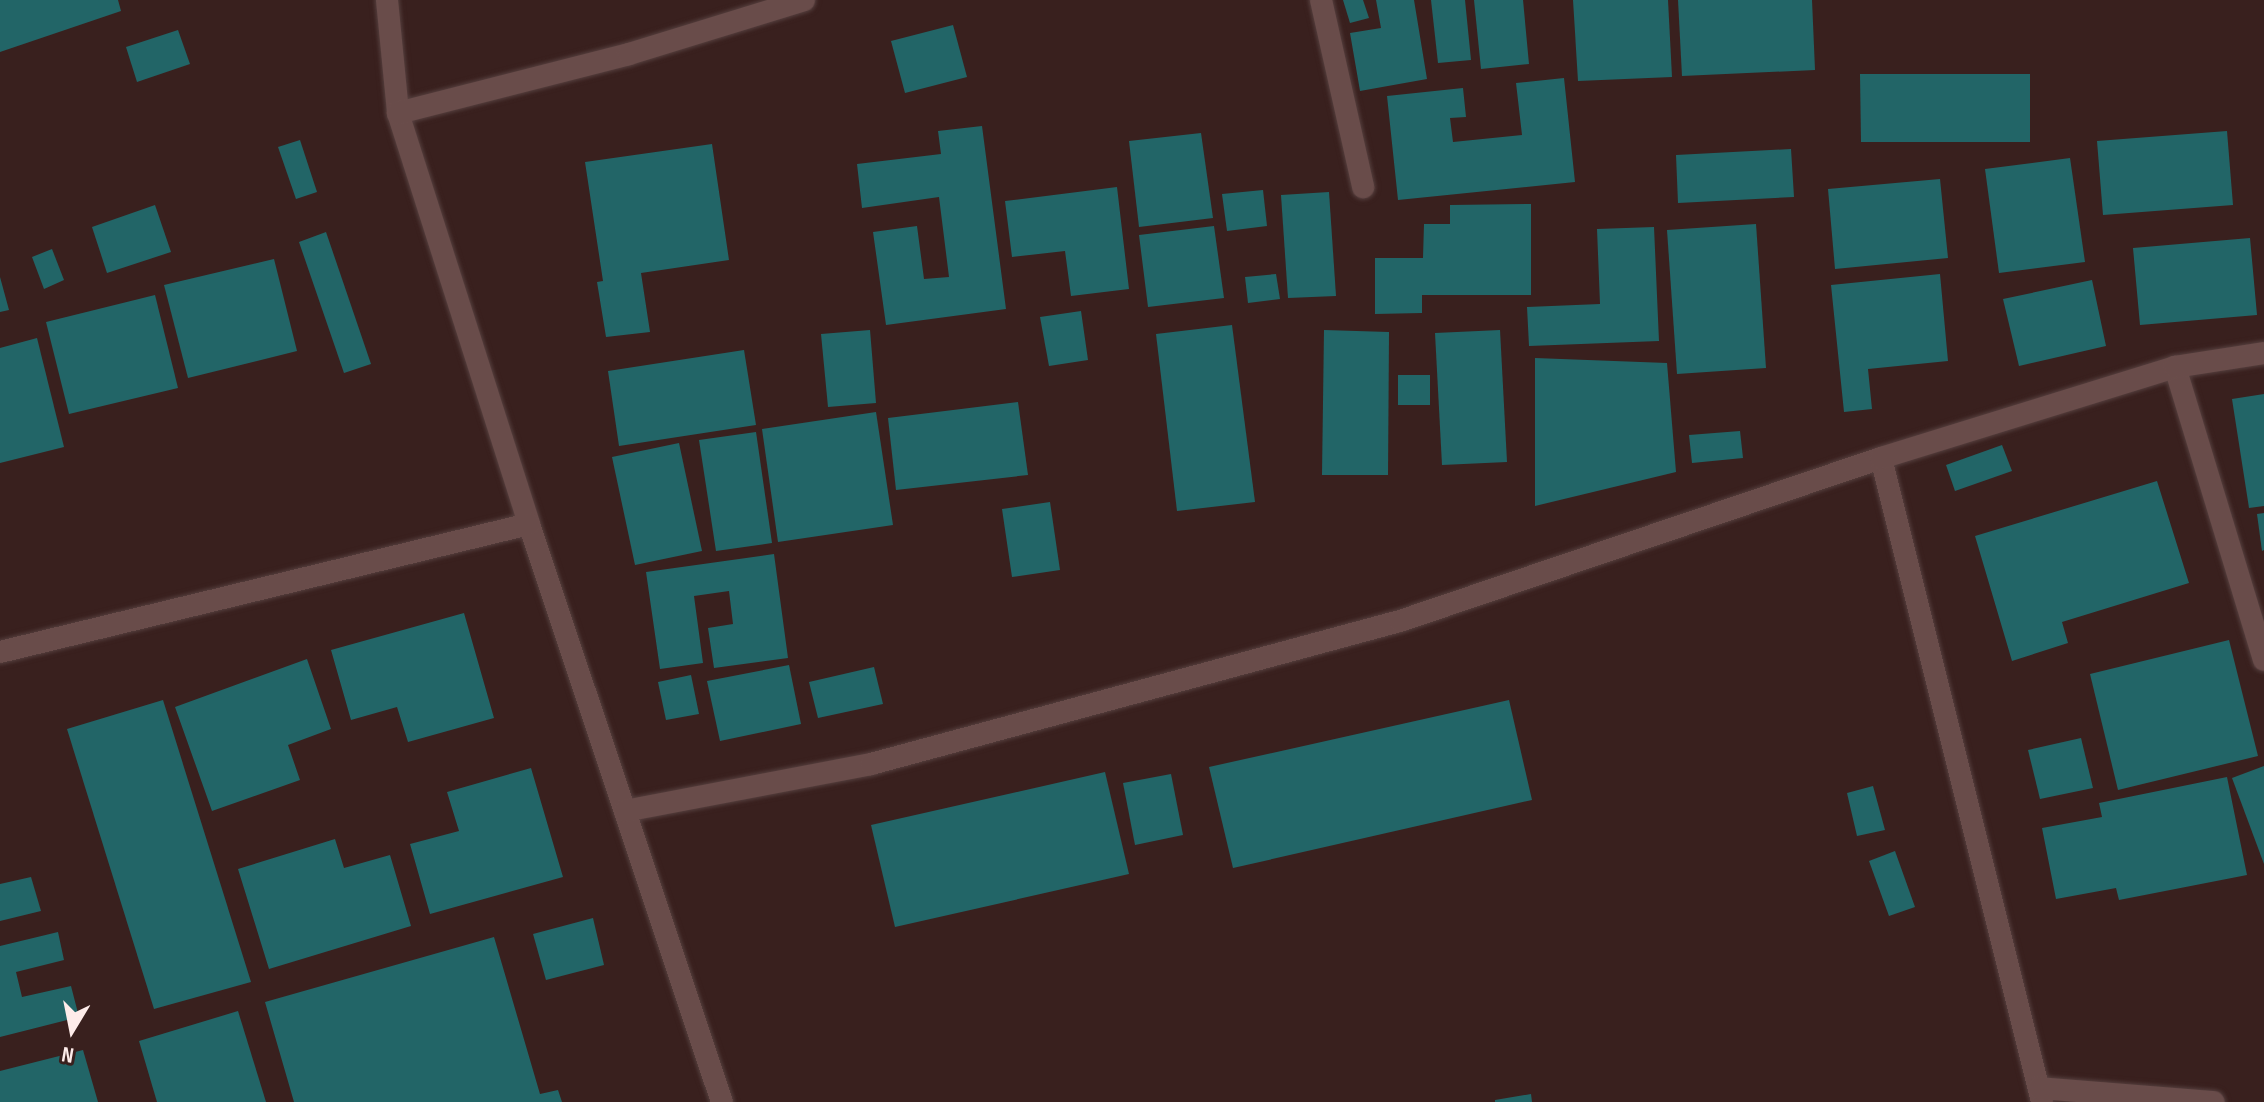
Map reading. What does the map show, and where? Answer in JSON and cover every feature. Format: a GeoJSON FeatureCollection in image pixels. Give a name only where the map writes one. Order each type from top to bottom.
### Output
{"type":"FeatureCollection","features":[{"type":"Feature","properties":{"kind":"street"},"geometry":{"type":"LineString","coordinates":[[387,0],[398,113],[529,524],[722,1102]]}},
{"type":"Feature","properties":{"kind":"street"},"geometry":{"type":"LineString","coordinates":[[398,113],[629,54],[804,0]]}},
{"type":"Feature","properties":{"kind":"street"},"geometry":{"type":"LineString","coordinates":[[1321,0],[1363,187]]}},
{"type":"Feature","properties":{"kind":"street"},"geometry":{"type":"LineString","coordinates":[[625,811],[871,764],[1400,621],[1881,458],[2175,367],[2264,353]]}},
{"type":"Feature","properties":{"kind":"street"},"geometry":{"type":"LineString","coordinates":[[2175,367],[2264,660]]}},
{"type":"Feature","properties":{"kind":"street"},"geometry":{"type":"LineString","coordinates":[[1881,458],[2040,1095],[2213,1102]]}},
{"type":"Feature","properties":{"kind":"street"},"geometry":{"type":"LineString","coordinates":[[0,652],[529,524]]}},
{"type":"Feature","properties":{"kind":"building"},"geometry":{"type":"Polygon","coordinates":[[[0,0],[118,0],[121,11],[0,52],[0,0]]]}},
{"type":"Feature","properties":{"kind":"building"},"geometry":{"type":"Polygon","coordinates":[[[1343,0],[1363,0],[1369,18],[1350,23],[1343,0]]]}},
{"type":"Feature","properties":{"kind":"building"},"geometry":{"type":"Polygon","coordinates":[[[1376,0],[1414,0],[1427,79],[1360,91],[1350,33],[1381,28],[1376,0]]]}},
{"type":"Feature","properties":{"kind":"building"},"geometry":{"type":"Polygon","coordinates":[[[1431,0],[1465,0],[1471,60],[1438,63],[1431,0]]]}},
{"type":"Feature","properties":{"kind":"building"},"geometry":{"type":"Polygon","coordinates":[[[1474,0],[1523,0],[1529,64],[1481,69],[1474,0]]]}},
{"type":"Feature","properties":{"kind":"building"},"geometry":{"type":"Polygon","coordinates":[[[1573,0],[1668,0],[1672,77],[1578,81],[1573,0]]]}},
{"type":"Feature","properties":{"kind":"building"},"geometry":{"type":"Polygon","coordinates":[[[1678,0],[1812,0],[1815,70],[1682,76],[1678,0]]]}},
{"type":"Feature","properties":{"kind":"building"},"geometry":{"type":"Polygon","coordinates":[[[953,25],[967,77],[905,93],[891,41],[953,25]]]}},
{"type":"Feature","properties":{"kind":"building"},"geometry":{"type":"Polygon","coordinates":[[[178,30],[190,64],[137,82],[126,47],[178,30]]]}},
{"type":"Feature","properties":{"kind":"building"},"geometry":{"type":"Polygon","coordinates":[[[1860,74],[2030,74],[2030,142],[1861,142],[1860,74]]]}},
{"type":"Feature","properties":{"kind":"building"},"geometry":{"type":"Polygon","coordinates":[[[1564,78],[1575,182],[1398,200],[1387,96],[1463,88],[1466,117],[1450,118],[1453,142],[1522,135],[1516,83],[1564,78]]]}},
{"type":"Feature","properties":{"kind":"building"},"geometry":{"type":"Polygon","coordinates":[[[982,126],[1006,309],[886,325],[873,232],[917,226],[924,279],[949,277],[939,197],[862,208],[857,164],[941,154],[938,131],[982,126]]]}},
{"type":"Feature","properties":{"kind":"building"},"geometry":{"type":"Polygon","coordinates":[[[2227,131],[2233,205],[2103,215],[2097,141],[2227,131]]]}},
{"type":"Feature","properties":{"kind":"building"},"geometry":{"type":"Polygon","coordinates":[[[1201,133],[1213,218],[1139,227],[1129,141],[1201,133]]]}},
{"type":"Feature","properties":{"kind":"building"},"geometry":{"type":"Polygon","coordinates":[[[300,140],[317,192],[296,199],[278,147],[300,140]]]}},
{"type":"Feature","properties":{"kind":"building"},"geometry":{"type":"Polygon","coordinates":[[[712,144],[729,260],[641,273],[650,332],[606,337],[597,282],[603,281],[585,162],[712,144]]]}},
{"type":"Feature","properties":{"kind":"building"},"geometry":{"type":"Polygon","coordinates":[[[1791,149],[1794,197],[1678,203],[1676,155],[1791,149]]]}},
{"type":"Feature","properties":{"kind":"building"},"geometry":{"type":"Polygon","coordinates":[[[2070,158],[2085,262],[1999,273],[1985,169],[2070,158]]]}},
{"type":"Feature","properties":{"kind":"building"},"geometry":{"type":"Polygon","coordinates":[[[1940,179],[1948,258],[1835,269],[1828,189],[1940,179]]]}},
{"type":"Feature","properties":{"kind":"building"},"geometry":{"type":"Polygon","coordinates":[[[1117,187],[1129,289],[1071,296],[1065,251],[1012,257],[1005,201],[1117,187]]]}},
{"type":"Feature","properties":{"kind":"building"},"geometry":{"type":"Polygon","coordinates":[[[1263,190],[1267,226],[1227,231],[1222,194],[1263,190]]]}},
{"type":"Feature","properties":{"kind":"building"},"geometry":{"type":"Polygon","coordinates":[[[1329,192],[1336,296],[1288,298],[1281,195],[1329,192]]]}},
{"type":"Feature","properties":{"kind":"building"},"geometry":{"type":"Polygon","coordinates":[[[1531,204],[1531,295],[1422,295],[1422,313],[1375,314],[1375,258],[1423,258],[1424,224],[1450,224],[1450,205],[1531,204]]]}},
{"type":"Feature","properties":{"kind":"building"},"geometry":{"type":"Polygon","coordinates":[[[155,205],[171,252],[107,273],[92,227],[155,205]]]}},
{"type":"Feature","properties":{"kind":"building"},"geometry":{"type":"Polygon","coordinates":[[[1756,224],[1766,368],[1677,374],[1667,230],[1756,224]]]}},
{"type":"Feature","properties":{"kind":"building"},"geometry":{"type":"Polygon","coordinates":[[[1214,226],[1224,298],[1148,307],[1139,235],[1214,226]]]}},
{"type":"Feature","properties":{"kind":"building"},"geometry":{"type":"Polygon","coordinates":[[[1654,227],[1659,341],[1529,346],[1527,307],[1600,304],[1597,229],[1654,227]]]}},
{"type":"Feature","properties":{"kind":"building"},"geometry":{"type":"Polygon","coordinates":[[[326,232],[371,364],[344,373],[299,242],[326,232]]]}},
{"type":"Feature","properties":{"kind":"building"},"geometry":{"type":"Polygon","coordinates":[[[2250,238],[2257,315],[2140,325],[2133,248],[2250,238]]]}},
{"type":"Feature","properties":{"kind":"building"},"geometry":{"type":"Polygon","coordinates":[[[52,249],[64,280],[44,289],[32,257],[52,249]]]}},
{"type":"Feature","properties":{"kind":"building"},"geometry":{"type":"Polygon","coordinates":[[[274,259],[297,351],[188,378],[164,285],[274,259]]]}},
{"type":"Feature","properties":{"kind":"building"},"geometry":{"type":"Polygon","coordinates":[[[1276,274],[1280,299],[1248,303],[1245,277],[1276,274]]]}},
{"type":"Feature","properties":{"kind":"building"},"geometry":{"type":"Polygon","coordinates":[[[1940,274],[1948,361],[1868,369],[1872,409],[1844,412],[1831,285],[1940,274]]]}},
{"type":"Feature","properties":{"kind":"building"},"geometry":{"type":"Polygon","coordinates":[[[0,277],[9,310],[0,312],[0,277]]]}},
{"type":"Feature","properties":{"kind":"building"},"geometry":{"type":"Polygon","coordinates":[[[2092,280],[2106,346],[2019,366],[2003,299],[2092,280]]]}},
{"type":"Feature","properties":{"kind":"building"},"geometry":{"type":"Polygon","coordinates":[[[155,295],[178,388],[69,414],[46,322],[155,295]]]}},
{"type":"Feature","properties":{"kind":"building"},"geometry":{"type":"Polygon","coordinates":[[[1081,311],[1088,360],[1049,366],[1040,317],[1081,311]]]}},
{"type":"Feature","properties":{"kind":"building"},"geometry":{"type":"Polygon","coordinates":[[[1232,325],[1255,502],[1177,511],[1156,334],[1232,325]]]}},
{"type":"Feature","properties":{"kind":"building"},"geometry":{"type":"Polygon","coordinates":[[[870,330],[876,403],[828,407],[821,334],[870,330]]]}},
{"type":"Feature","properties":{"kind":"building"},"geometry":{"type":"Polygon","coordinates":[[[1324,330],[1389,332],[1388,475],[1322,475],[1324,330]]]}},
{"type":"Feature","properties":{"kind":"building"},"geometry":{"type":"Polygon","coordinates":[[[1500,330],[1507,462],[1442,465],[1435,333],[1500,330]]]}},
{"type":"Feature","properties":{"kind":"building"},"geometry":{"type":"Polygon","coordinates":[[[37,338],[64,447],[0,463],[0,348],[37,338]]]}},
{"type":"Feature","properties":{"kind":"building"},"geometry":{"type":"Polygon","coordinates":[[[744,350],[756,425],[619,446],[608,371],[744,350]]]}},
{"type":"Feature","properties":{"kind":"building"},"geometry":{"type":"Polygon","coordinates":[[[1535,358],[1667,363],[1676,472],[1535,506],[1535,358]]]}},
{"type":"Feature","properties":{"kind":"building"},"geometry":{"type":"Polygon","coordinates":[[[1398,375],[1430,375],[1430,405],[1398,405],[1398,375]]]}},
{"type":"Feature","properties":{"kind":"building"},"geometry":{"type":"Polygon","coordinates":[[[2264,394],[2264,506],[2249,508],[2232,399],[2264,394]]]}},
{"type":"Feature","properties":{"kind":"building"},"geometry":{"type":"Polygon","coordinates":[[[1018,402],[1028,475],[896,490],[888,418],[1018,402]]]}},
{"type":"Feature","properties":{"kind":"building"},"geometry":{"type":"Polygon","coordinates":[[[876,412],[893,525],[778,542],[762,429],[876,412]]]}},
{"type":"Feature","properties":{"kind":"building"},"geometry":{"type":"Polygon","coordinates":[[[1740,431],[1743,458],[1692,463],[1689,435],[1740,431]]]}},
{"type":"Feature","properties":{"kind":"building"},"geometry":{"type":"Polygon","coordinates":[[[756,432],[772,543],[716,551],[699,440],[756,432]]]}},
{"type":"Feature","properties":{"kind":"building"},"geometry":{"type":"Polygon","coordinates":[[[679,443],[702,551],[635,565],[612,457],[679,443]]]}},
{"type":"Feature","properties":{"kind":"building"},"geometry":{"type":"Polygon","coordinates":[[[2002,445],[2012,471],[1955,491],[1946,465],[2002,445]]]}},
{"type":"Feature","properties":{"kind":"building"},"geometry":{"type":"Polygon","coordinates":[[[2157,481],[2189,583],[2062,622],[2068,643],[2012,661],[1975,536],[2157,481]]]}},
{"type":"Feature","properties":{"kind":"building"},"geometry":{"type":"Polygon","coordinates":[[[1050,502],[1060,570],[1012,577],[1002,509],[1050,502]]]}},
{"type":"Feature","properties":{"kind":"building"},"geometry":{"type":"Polygon","coordinates":[[[2264,513],[2264,550],[2262,551],[2257,514],[2264,513]]]}},
{"type":"Feature","properties":{"kind":"building"},"geometry":{"type":"Polygon","coordinates":[[[774,554],[788,658],[714,668],[708,628],[733,624],[729,591],[694,596],[703,663],[660,669],[646,572],[774,554]]]}},
{"type":"Feature","properties":{"kind":"building"},"geometry":{"type":"Polygon","coordinates":[[[464,613],[494,718],[408,742],[397,707],[351,720],[331,650],[464,613]]]}},
{"type":"Feature","properties":{"kind":"building"},"geometry":{"type":"Polygon","coordinates":[[[2229,640],[2258,756],[2118,790],[2090,674],[2229,640]]]}},
{"type":"Feature","properties":{"kind":"building"},"geometry":{"type":"Polygon","coordinates":[[[307,659],[331,729],[288,745],[300,780],[212,811],[175,707],[307,659]]]}},
{"type":"Feature","properties":{"kind":"building"},"geometry":{"type":"Polygon","coordinates":[[[789,665],[801,724],[720,741],[707,681],[789,665]]]}},
{"type":"Feature","properties":{"kind":"building"},"geometry":{"type":"Polygon","coordinates":[[[874,667],[883,704],[818,718],[809,682],[874,667]]]}},
{"type":"Feature","properties":{"kind":"building"},"geometry":{"type":"Polygon","coordinates":[[[691,675],[699,714],[666,720],[658,682],[691,675]]]}},
{"type":"Feature","properties":{"kind":"building"},"geometry":{"type":"Polygon","coordinates":[[[163,700],[251,982],[154,1009],[67,729],[163,700]]]}},
{"type":"Feature","properties":{"kind":"building"},"geometry":{"type":"Polygon","coordinates":[[[1509,700],[1532,800],[1233,868],[1209,767],[1509,700]]]}},
{"type":"Feature","properties":{"kind":"building"},"geometry":{"type":"Polygon","coordinates":[[[2081,738],[2093,788],[2040,799],[2028,750],[2081,738]]]}},
{"type":"Feature","properties":{"kind":"building"},"geometry":{"type":"Polygon","coordinates":[[[2264,766],[2264,864],[2232,778],[2264,766]]]}},
{"type":"Feature","properties":{"kind":"building"},"geometry":{"type":"Polygon","coordinates":[[[531,768],[563,877],[430,914],[410,844],[459,831],[447,792],[531,768]]]}},
{"type":"Feature","properties":{"kind":"building"},"geometry":{"type":"Polygon","coordinates":[[[1105,772],[1129,874],[895,927],[871,825],[1105,772]]]}},
{"type":"Feature","properties":{"kind":"building"},"geometry":{"type":"Polygon","coordinates":[[[1171,774],[1183,835],[1135,845],[1123,783],[1171,774]]]}},
{"type":"Feature","properties":{"kind":"building"},"geometry":{"type":"Polygon","coordinates":[[[2227,777],[2247,875],[2119,900],[2116,888],[2056,899],[2042,828],[2102,817],[2099,803],[2227,777]]]}},
{"type":"Feature","properties":{"kind":"building"},"geometry":{"type":"Polygon","coordinates":[[[1873,786],[1885,830],[1857,836],[1847,793],[1873,786]]]}},
{"type":"Feature","properties":{"kind":"building"},"geometry":{"type":"Polygon","coordinates":[[[335,839],[344,868],[390,855],[411,926],[269,969],[238,869],[335,839]]]}},
{"type":"Feature","properties":{"kind":"building"},"geometry":{"type":"Polygon","coordinates":[[[1895,851],[1915,907],[1889,916],[1869,861],[1895,851]]]}},
{"type":"Feature","properties":{"kind":"building"},"geometry":{"type":"Polygon","coordinates":[[[31,877],[41,911],[0,921],[0,884],[31,877]]]}},
{"type":"Feature","properties":{"kind":"building"},"geometry":{"type":"Polygon","coordinates":[[[593,918],[604,965],[546,980],[533,934],[593,918]]]}},
{"type":"Feature","properties":{"kind":"building"},"geometry":{"type":"Polygon","coordinates":[[[58,932],[64,960],[16,972],[22,997],[71,986],[79,1017],[0,1037],[0,946],[58,932]]]}},
{"type":"Feature","properties":{"kind":"building"},"geometry":{"type":"Polygon","coordinates":[[[494,937],[540,1094],[558,1090],[562,1102],[294,1102],[265,1002],[494,937]]]}},
{"type":"Feature","properties":{"kind":"building"},"geometry":{"type":"Polygon","coordinates":[[[238,1011],[266,1102],[157,1102],[139,1041],[238,1011]]]}},
{"type":"Feature","properties":{"kind":"building"},"geometry":{"type":"Polygon","coordinates":[[[83,1050],[98,1102],[0,1102],[0,1071],[83,1050]]]}},
{"type":"Feature","properties":{"kind":"building"},"geometry":{"type":"Polygon","coordinates":[[[1531,1094],[1532,1102],[1495,1102],[1495,1100],[1531,1094]]]}}]}
